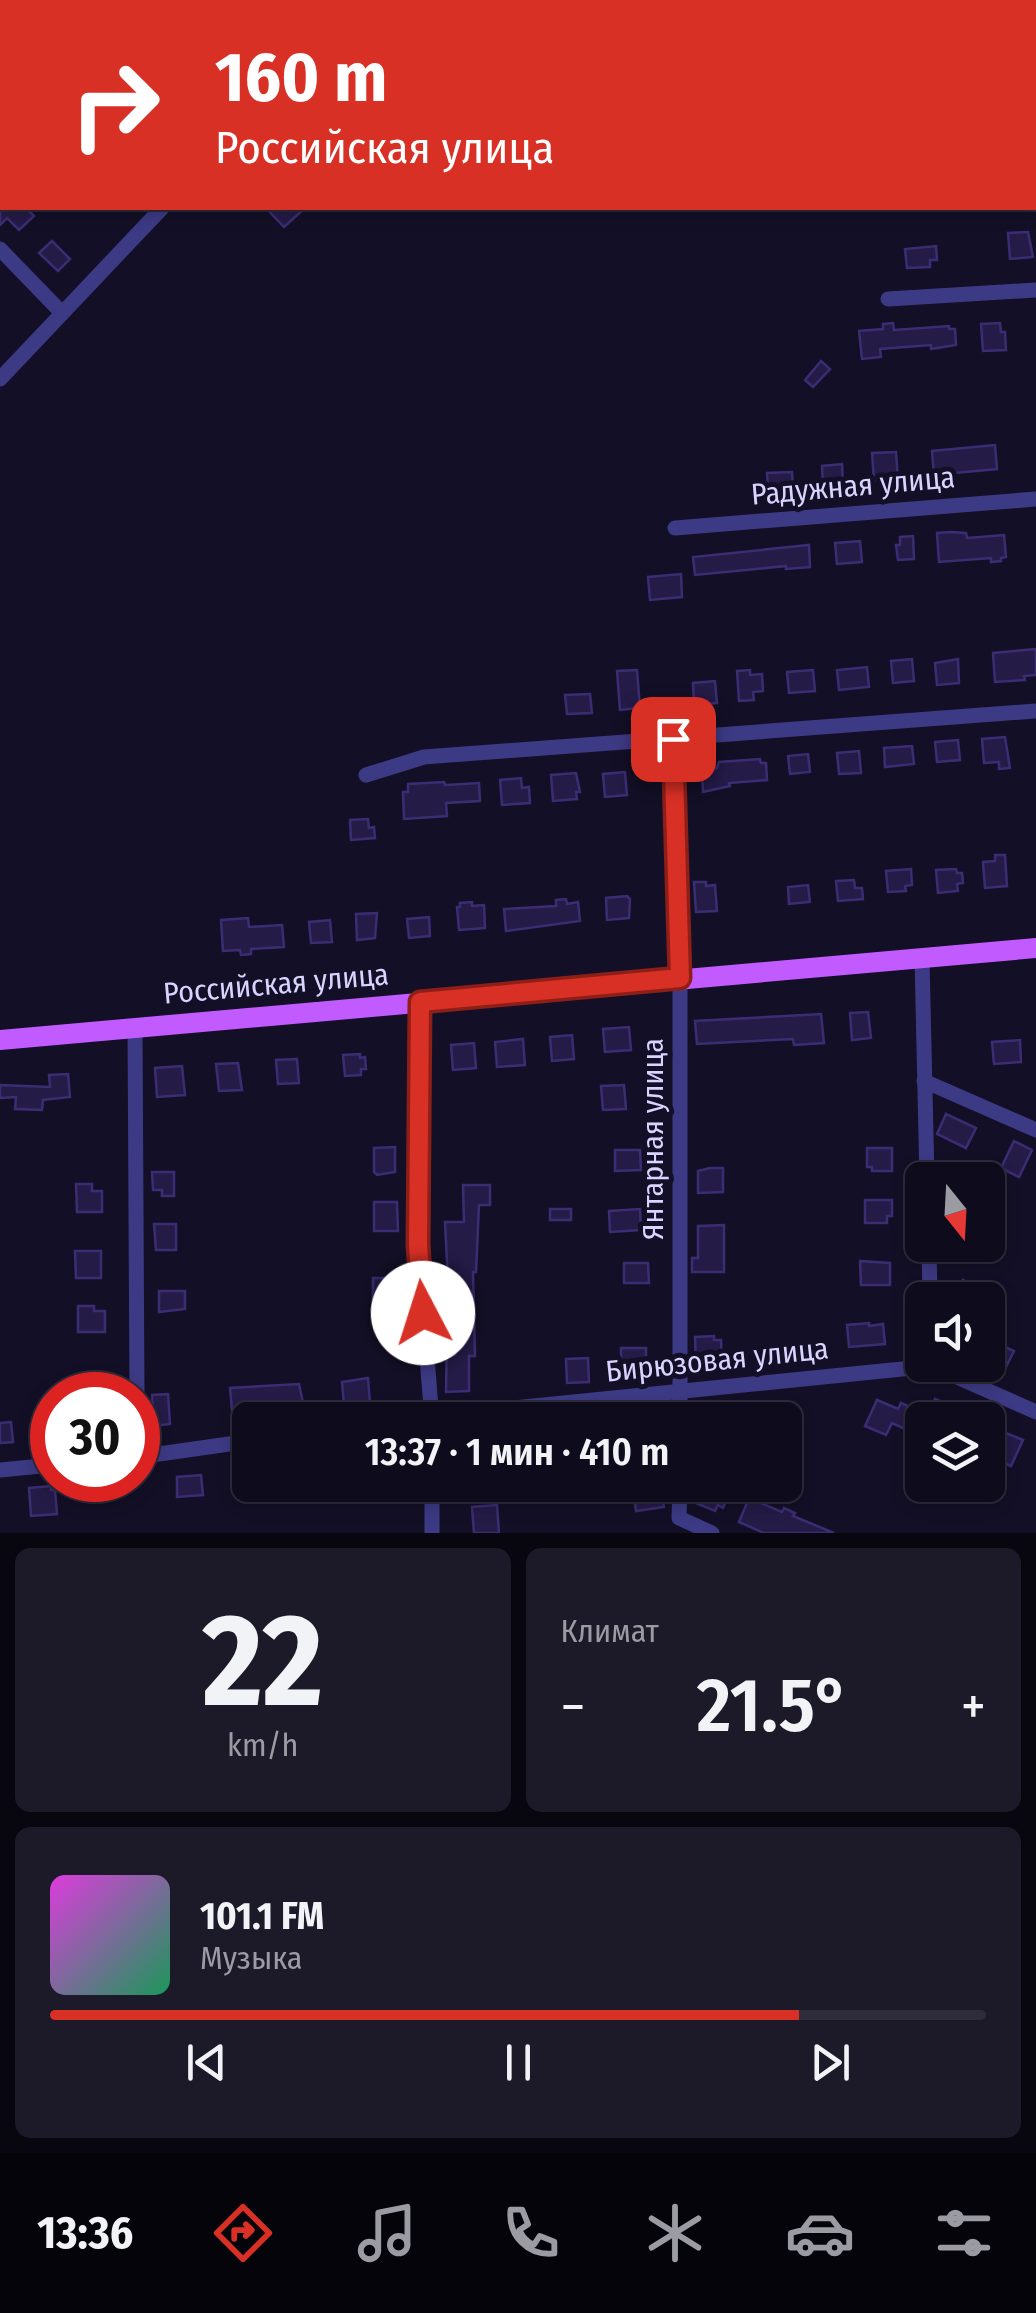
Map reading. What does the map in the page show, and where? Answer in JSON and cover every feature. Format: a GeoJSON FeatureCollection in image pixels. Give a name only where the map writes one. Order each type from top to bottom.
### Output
{"type":"FeatureCollection","features":[{"type":"Feature","properties":{"kind":"main road","name":"Российская улица"},"geometry":{"type":"LineString","coordinates":[[0,1040],[1036,948]]}},
{"type":"Feature","properties":{"kind":"street"},"geometry":{"type":"LineString","coordinates":[[0,379],[160,210]]}},
{"type":"Feature","properties":{"kind":"street"},"geometry":{"type":"LineString","coordinates":[[0,249],[62,312]]}},
{"type":"Feature","properties":{"kind":"street"},"geometry":{"type":"LineString","coordinates":[[888,299],[1036,290]]}},
{"type":"Feature","properties":{"kind":"street","name":"Радужная улица"},"geometry":{"type":"LineString","coordinates":[[675,528],[1036,499]]}},
{"type":"Feature","properties":{"kind":"street"},"geometry":{"type":"LineString","coordinates":[[366,774],[424,757],[1036,711]]}},
{"type":"Feature","properties":{"kind":"street","name":"Янтарная улица"},"geometry":{"type":"LineString","coordinates":[[673,739],[680,978],[680,1402]]}},
{"type":"Feature","properties":{"kind":"street"},"geometry":{"type":"LineString","coordinates":[[922,958],[926,1162]]}},
{"type":"Feature","properties":{"kind":"street"},"geometry":{"type":"LineString","coordinates":[[420,1002],[418,1245],[431,1402]]}},
{"type":"Feature","properties":{"kind":"street"},"geometry":{"type":"LineString","coordinates":[[135,1026],[137,1372]]}},
{"type":"Feature","properties":{"kind":"street"},"geometry":{"type":"LineString","coordinates":[[924,1081],[1036,1130]]}},
{"type":"Feature","properties":{"kind":"street","name":"Бирюзовая улица"},"geometry":{"type":"LineString","coordinates":[[581,1402],[905,1369]]}},
{"type":"Feature","properties":{"kind":"street","name":"Бирюзовая улица"},"geometry":{"type":"LineString","coordinates":[[968,1382],[1036,1412]]}},
{"type":"Feature","properties":{"kind":"street"},"geometry":{"type":"LineString","coordinates":[[160,1454],[232,1444]]}},
{"type":"Feature","properties":{"kind":"street"},"geometry":{"type":"LineString","coordinates":[[0,1470],[30,1467]]}},
{"type":"Feature","properties":{"kind":"street"},"geometry":{"type":"LineString","coordinates":[[432,1502],[432,1533]]}},
{"type":"Feature","properties":{"kind":"street"},"geometry":{"type":"LineString","coordinates":[[680,1502],[680,1518],[712,1533]]}},
{"type":"Feature","properties":{"kind":"building"},"geometry":{"type":"Polygon","coordinates":[[[0,210],[28,210],[34,216],[19,230],[7,218],[0,225],[0,210]]]}},
{"type":"Feature","properties":{"kind":"building"},"geometry":{"type":"Polygon","coordinates":[[[268,210],[303,210],[284,227],[268,210]]]}},
{"type":"Feature","properties":{"kind":"building"},"geometry":{"type":"Polygon","coordinates":[[[1028,232],[1033,257],[1010,259],[1008,233],[1028,232]]]}},
{"type":"Feature","properties":{"kind":"building"},"geometry":{"type":"Polygon","coordinates":[[[52,241],[70,259],[58,271],[39,253],[52,241]]]}},
{"type":"Feature","properties":{"kind":"building"},"geometry":{"type":"Polygon","coordinates":[[[936,246],[937,260],[930,260],[930,267],[907,268],[905,249],[936,246]]]}},
{"type":"Feature","properties":{"kind":"building"},"geometry":{"type":"Polygon","coordinates":[[[893,323],[894,330],[949,326],[955,329],[956,345],[880,349],[881,357],[862,359],[859,331],[883,329],[883,324],[893,323]]]}},
{"type":"Feature","properties":{"kind":"building"},"geometry":{"type":"Polygon","coordinates":[[[1000,323],[1006,350],[983,351],[981,324],[1000,323]]]}},
{"type":"Feature","properties":{"kind":"building"},"geometry":{"type":"Polygon","coordinates":[[[821,361],[830,369],[813,387],[805,380],[821,361]]]}},
{"type":"Feature","properties":{"kind":"building"},"geometry":{"type":"Polygon","coordinates":[[[995,445],[997,469],[934,475],[932,451],[995,445]]]}},
{"type":"Feature","properties":{"kind":"building"},"geometry":{"type":"Polygon","coordinates":[[[896,452],[898,479],[874,481],[872,453],[896,452]]]}},
{"type":"Feature","properties":{"kind":"building"},"geometry":{"type":"Polygon","coordinates":[[[842,464],[843,484],[823,486],[822,466],[842,464]]]}},
{"type":"Feature","properties":{"kind":"building"},"geometry":{"type":"Polygon","coordinates":[[[792,472],[793,488],[768,490],[767,473],[792,472]]]}},
{"type":"Feature","properties":{"kind":"building"},"geometry":{"type":"Polygon","coordinates":[[[937,533],[966,533],[967,538],[1004,535],[1006,557],[991,562],[991,558],[939,562],[937,533]]]}},
{"type":"Feature","properties":{"kind":"building"},"geometry":{"type":"Polygon","coordinates":[[[913,536],[914,559],[898,560],[896,545],[900,545],[900,537],[913,536]]]}},
{"type":"Feature","properties":{"kind":"building"},"geometry":{"type":"Polygon","coordinates":[[[860,541],[862,562],[837,564],[835,543],[860,541]]]}},
{"type":"Feature","properties":{"kind":"building"},"geometry":{"type":"Polygon","coordinates":[[[809,545],[810,567],[695,575],[693,557],[809,545]]]}},
{"type":"Feature","properties":{"kind":"building"},"geometry":{"type":"Polygon","coordinates":[[[681,574],[682,597],[650,600],[648,577],[681,574]]]}},
{"type":"Feature","properties":{"kind":"building"},"geometry":{"type":"Polygon","coordinates":[[[1036,649],[1036,675],[1024,676],[1025,680],[995,682],[993,653],[1036,649]]]}},
{"type":"Feature","properties":{"kind":"building"},"geometry":{"type":"Polygon","coordinates":[[[912,659],[914,681],[893,683],[891,661],[912,659]]]}},
{"type":"Feature","properties":{"kind":"building"},"geometry":{"type":"Polygon","coordinates":[[[958,659],[959,683],[937,685],[935,663],[958,659]]]}},
{"type":"Feature","properties":{"kind":"building"},"geometry":{"type":"Polygon","coordinates":[[[867,667],[869,687],[839,690],[837,670],[867,667]]]}},
{"type":"Feature","properties":{"kind":"building"},"geometry":{"type":"Polygon","coordinates":[[[637,670],[640,708],[620,710],[617,671],[637,670]]]}},
{"type":"Feature","properties":{"kind":"building"},"geometry":{"type":"Polygon","coordinates":[[[750,670],[750,675],[762,674],[763,691],[753,692],[754,700],[739,701],[737,671],[750,670]]]}},
{"type":"Feature","properties":{"kind":"building"},"geometry":{"type":"Polygon","coordinates":[[[813,670],[815,691],[789,693],[787,672],[813,670]]]}},
{"type":"Feature","properties":{"kind":"building"},"geometry":{"type":"Polygon","coordinates":[[[715,681],[717,703],[694,705],[693,683],[715,681]]]}},
{"type":"Feature","properties":{"kind":"building"},"geometry":{"type":"Polygon","coordinates":[[[590,694],[592,713],[567,714],[565,695],[590,694]]]}},
{"type":"Feature","properties":{"kind":"building"},"geometry":{"type":"Polygon","coordinates":[[[1005,737],[1010,768],[999,769],[999,762],[984,763],[982,739],[1005,737]]]}},
{"type":"Feature","properties":{"kind":"building"},"geometry":{"type":"Polygon","coordinates":[[[958,740],[960,760],[937,762],[935,742],[958,740]]]}},
{"type":"Feature","properties":{"kind":"building"},"geometry":{"type":"Polygon","coordinates":[[[912,746],[914,764],[885,767],[884,748],[912,746]]]}},
{"type":"Feature","properties":{"kind":"building"},"geometry":{"type":"Polygon","coordinates":[[[859,751],[861,773],[839,774],[837,753],[859,751]]]}},
{"type":"Feature","properties":{"kind":"building"},"geometry":{"type":"Polygon","coordinates":[[[808,754],[810,772],[790,774],[788,756],[808,754]]]}},
{"type":"Feature","properties":{"kind":"building"},"geometry":{"type":"Polygon","coordinates":[[[760,759],[766,763],[767,780],[729,783],[730,786],[703,792],[702,769],[717,768],[719,762],[760,759]]]}},
{"type":"Feature","properties":{"kind":"building"},"geometry":{"type":"Polygon","coordinates":[[[625,772],[627,795],[605,797],[603,774],[625,772]]]}},
{"type":"Feature","properties":{"kind":"building"},"geometry":{"type":"Polygon","coordinates":[[[576,773],[580,792],[576,792],[577,799],[553,801],[551,775],[576,773]]]}},
{"type":"Feature","properties":{"kind":"building"},"geometry":{"type":"Polygon","coordinates":[[[521,778],[522,788],[529,787],[530,803],[502,805],[500,780],[521,778]]]}},
{"type":"Feature","properties":{"kind":"building"},"geometry":{"type":"Polygon","coordinates":[[[479,783],[480,801],[446,803],[447,816],[404,819],[403,792],[408,792],[408,784],[479,783]]]}},
{"type":"Feature","properties":{"kind":"building"},"geometry":{"type":"Polygon","coordinates":[[[368,819],[375,838],[351,840],[350,820],[368,819]]]}},
{"type":"Feature","properties":{"kind":"building"},"geometry":{"type":"Polygon","coordinates":[[[995,855],[1005,855],[1007,886],[985,888],[983,862],[995,861],[995,855]]]}},
{"type":"Feature","properties":{"kind":"building"},"geometry":{"type":"Polygon","coordinates":[[[911,869],[912,885],[905,886],[906,891],[888,892],[886,871],[911,869]]]}},
{"type":"Feature","properties":{"kind":"building"},"geometry":{"type":"Polygon","coordinates":[[[956,869],[962,873],[963,883],[957,884],[958,891],[938,893],[936,870],[956,869]]]}},
{"type":"Feature","properties":{"kind":"building"},"geometry":{"type":"Polygon","coordinates":[[[854,880],[855,888],[862,888],[863,899],[838,901],[836,881],[854,880]]]}},
{"type":"Feature","properties":{"kind":"building"},"geometry":{"type":"Polygon","coordinates":[[[694,882],[715,885],[717,911],[696,912],[694,882]]]}},
{"type":"Feature","properties":{"kind":"building"},"geometry":{"type":"Polygon","coordinates":[[[808,885],[810,902],[789,904],[788,887],[808,885]]]}},
{"type":"Feature","properties":{"kind":"building"},"geometry":{"type":"Polygon","coordinates":[[[627,896],[629,918],[607,920],[606,898],[627,896]]]}},
{"type":"Feature","properties":{"kind":"building"},"geometry":{"type":"Polygon","coordinates":[[[566,899],[567,904],[578,902],[580,921],[506,931],[504,909],[556,906],[556,900],[566,899]]]}},
{"type":"Feature","properties":{"kind":"building"},"geometry":{"type":"Polygon","coordinates":[[[472,902],[472,906],[484,905],[485,928],[459,930],[457,907],[472,902]]]}},
{"type":"Feature","properties":{"kind":"building"},"geometry":{"type":"Polygon","coordinates":[[[377,913],[375,938],[357,940],[356,914],[377,913]]]}},
{"type":"Feature","properties":{"kind":"building"},"geometry":{"type":"Polygon","coordinates":[[[429,917],[430,936],[409,938],[407,919],[429,917]]]}},
{"type":"Feature","properties":{"kind":"building"},"geometry":{"type":"Polygon","coordinates":[[[248,918],[249,927],[282,925],[284,947],[251,949],[251,954],[241,955],[240,950],[223,951],[221,920],[248,918]]]}},
{"type":"Feature","properties":{"kind":"building"},"geometry":{"type":"Polygon","coordinates":[[[330,920],[332,942],[311,943],[309,922],[330,920]]]}},
{"type":"Feature","properties":{"kind":"building"},"geometry":{"type":"Polygon","coordinates":[[[868,1012],[871,1038],[852,1040],[850,1013],[868,1012]]]}},
{"type":"Feature","properties":{"kind":"building"},"geometry":{"type":"Polygon","coordinates":[[[821,1014],[824,1043],[794,1045],[793,1039],[697,1044],[695,1021],[821,1014]]]}},
{"type":"Feature","properties":{"kind":"building"},"geometry":{"type":"Polygon","coordinates":[[[629,1027],[631,1050],[605,1052],[603,1029],[629,1027]]]}},
{"type":"Feature","properties":{"kind":"building"},"geometry":{"type":"Polygon","coordinates":[[[572,1035],[574,1059],[552,1061],[550,1037],[572,1035]]]}},
{"type":"Feature","properties":{"kind":"building"},"geometry":{"type":"Polygon","coordinates":[[[523,1039],[525,1065],[497,1067],[495,1042],[523,1039]]]}},
{"type":"Feature","properties":{"kind":"building"},"geometry":{"type":"Polygon","coordinates":[[[1020,1040],[1021,1062],[994,1064],[992,1042],[1020,1040]]]}},
{"type":"Feature","properties":{"kind":"building"},"geometry":{"type":"Polygon","coordinates":[[[474,1043],[476,1068],[453,1070],[451,1045],[474,1043]]]}},
{"type":"Feature","properties":{"kind":"building"},"geometry":{"type":"Polygon","coordinates":[[[360,1054],[360,1058],[365,1057],[366,1069],[361,1069],[361,1075],[345,1076],[343,1055],[360,1054]]]}},
{"type":"Feature","properties":{"kind":"building"},"geometry":{"type":"Polygon","coordinates":[[[297,1059],[299,1083],[278,1084],[276,1060],[297,1059]]]}},
{"type":"Feature","properties":{"kind":"building"},"geometry":{"type":"Polygon","coordinates":[[[238,1063],[242,1090],[219,1091],[216,1064],[238,1063]]]}},
{"type":"Feature","properties":{"kind":"building"},"geometry":{"type":"Polygon","coordinates":[[[182,1066],[185,1095],[157,1097],[155,1068],[182,1066]]]}},
{"type":"Feature","properties":{"kind":"building"},"geometry":{"type":"Polygon","coordinates":[[[68,1074],[70,1097],[43,1100],[42,1110],[15,1109],[16,1097],[0,1098],[0,1085],[50,1087],[49,1075],[68,1074]]]}},
{"type":"Feature","properties":{"kind":"building"},"geometry":{"type":"Polygon","coordinates":[[[624,1085],[626,1109],[603,1110],[601,1086],[624,1085]]]}},
{"type":"Feature","properties":{"kind":"building"},"geometry":{"type":"Polygon","coordinates":[[[946,1114],[976,1128],[966,1148],[937,1134],[946,1114]]]}},
{"type":"Feature","properties":{"kind":"building"},"geometry":{"type":"Polygon","coordinates":[[[1014,1141],[1032,1150],[1019,1177],[1005,1170],[1004,1162],[1014,1141]]]}},
{"type":"Feature","properties":{"kind":"building"},"geometry":{"type":"Polygon","coordinates":[[[395,1147],[395,1172],[377,1175],[374,1148],[395,1147]]]}},
{"type":"Feature","properties":{"kind":"building"},"geometry":{"type":"Polygon","coordinates":[[[867,1148],[892,1148],[892,1171],[872,1171],[872,1167],[867,1167],[867,1148]]]}},
{"type":"Feature","properties":{"kind":"building"},"geometry":{"type":"Polygon","coordinates":[[[615,1150],[640,1150],[641,1170],[615,1171],[615,1150]]]}},
{"type":"Feature","properties":{"kind":"building"},"geometry":{"type":"Polygon","coordinates":[[[723,1168],[723,1192],[698,1193],[698,1171],[723,1168]]]}},
{"type":"Feature","properties":{"kind":"building"},"geometry":{"type":"Polygon","coordinates":[[[152,1172],[174,1172],[174,1196],[162,1196],[162,1190],[153,1190],[152,1172]]]}},
{"type":"Feature","properties":{"kind":"building"},"geometry":{"type":"Polygon","coordinates":[[[76,1184],[92,1184],[92,1191],[102,1191],[102,1212],[77,1212],[76,1184]]]}},
{"type":"Feature","properties":{"kind":"building"},"geometry":{"type":"Polygon","coordinates":[[[463,1185],[490,1185],[490,1205],[479,1205],[473,1272],[475,1356],[469,1356],[469,1391],[446,1392],[445,1222],[464,1222],[463,1185]]]}},
{"type":"Feature","properties":{"kind":"building"},"geometry":{"type":"Polygon","coordinates":[[[865,1200],[892,1200],[892,1216],[887,1216],[887,1223],[865,1223],[865,1200]]]}},
{"type":"Feature","properties":{"kind":"building"},"geometry":{"type":"Polygon","coordinates":[[[374,1202],[397,1202],[398,1231],[374,1231],[374,1202]]]}},
{"type":"Feature","properties":{"kind":"building"},"geometry":{"type":"Polygon","coordinates":[[[550,1209],[571,1209],[571,1220],[550,1220],[550,1209]]]}},
{"type":"Feature","properties":{"kind":"building"},"geometry":{"type":"Polygon","coordinates":[[[640,1209],[641,1230],[610,1232],[609,1211],[640,1209]]]}},
{"type":"Feature","properties":{"kind":"building"},"geometry":{"type":"Polygon","coordinates":[[[154,1224],[176,1224],[176,1250],[156,1250],[154,1224]]]}},
{"type":"Feature","properties":{"kind":"building"},"geometry":{"type":"Polygon","coordinates":[[[724,1225],[724,1272],[692,1272],[692,1258],[698,1258],[698,1226],[724,1225]]]}},
{"type":"Feature","properties":{"kind":"building"},"geometry":{"type":"Polygon","coordinates":[[[75,1251],[101,1251],[101,1278],[76,1278],[75,1251]]]}},
{"type":"Feature","properties":{"kind":"building"},"geometry":{"type":"Polygon","coordinates":[[[860,1261],[890,1263],[890,1285],[861,1285],[860,1261]]]}},
{"type":"Feature","properties":{"kind":"building"},"geometry":{"type":"Polygon","coordinates":[[[624,1263],[648,1263],[649,1283],[624,1283],[624,1263]]]}},
{"type":"Feature","properties":{"kind":"building"},"geometry":{"type":"Polygon","coordinates":[[[373,1278],[396,1278],[396,1306],[373,1306],[373,1278]]]}},
{"type":"Feature","properties":{"kind":"building"},"geometry":{"type":"Polygon","coordinates":[[[159,1291],[185,1291],[185,1309],[159,1312],[159,1291]]]}},
{"type":"Feature","properties":{"kind":"building"},"geometry":{"type":"Polygon","coordinates":[[[78,1306],[105,1311],[105,1332],[78,1332],[78,1306]]]}},
{"type":"Feature","properties":{"kind":"building"},"geometry":{"type":"Polygon","coordinates":[[[883,1324],[885,1344],[849,1347],[847,1325],[883,1324]]]}},
{"type":"Feature","properties":{"kind":"building"},"geometry":{"type":"Polygon","coordinates":[[[714,1336],[714,1340],[721,1340],[722,1366],[696,1366],[695,1337],[714,1336]]]}},
{"type":"Feature","properties":{"kind":"building"},"geometry":{"type":"Polygon","coordinates":[[[1005,1347],[1014,1351],[1005,1369],[1005,1347]]]}},
{"type":"Feature","properties":{"kind":"building"},"geometry":{"type":"Polygon","coordinates":[[[621,1348],[646,1348],[646,1365],[621,1366],[621,1348]]]}},
{"type":"Feature","properties":{"kind":"building"},"geometry":{"type":"Polygon","coordinates":[[[588,1358],[589,1382],[567,1383],[566,1359],[588,1358]]]}},
{"type":"Feature","properties":{"kind":"building"},"geometry":{"type":"Polygon","coordinates":[[[368,1378],[370,1402],[344,1402],[342,1382],[368,1378]]]}},
{"type":"Feature","properties":{"kind":"building"},"geometry":{"type":"Polygon","coordinates":[[[299,1384],[303,1402],[232,1402],[232,1411],[230,1388],[299,1384]]]}},
{"type":"Feature","properties":{"kind":"building"},"geometry":{"type":"Polygon","coordinates":[[[160,1394],[168,1394],[170,1424],[160,1425],[160,1394]]]}},
{"type":"Feature","properties":{"kind":"building"},"geometry":{"type":"Polygon","coordinates":[[[877,1400],[898,1409],[901,1403],[905,1405],[905,1429],[892,1423],[886,1435],[865,1426],[877,1400]]]}},
{"type":"Feature","properties":{"kind":"building"},"geometry":{"type":"Polygon","coordinates":[[[11,1422],[13,1442],[0,1443],[0,1423],[11,1422]]]}},
{"type":"Feature","properties":{"kind":"building"},"geometry":{"type":"Polygon","coordinates":[[[1005,1433],[1023,1440],[1011,1466],[1005,1463],[1005,1433]]]}},
{"type":"Feature","properties":{"kind":"building"},"geometry":{"type":"Polygon","coordinates":[[[201,1475],[203,1495],[177,1497],[177,1477],[201,1475]]]}},
{"type":"Feature","properties":{"kind":"building"},"geometry":{"type":"Polygon","coordinates":[[[30,1502],[56,1502],[57,1514],[31,1516],[30,1502]]]}},
{"type":"Feature","properties":{"kind":"building"},"geometry":{"type":"Polygon","coordinates":[[[635,1502],[663,1502],[664,1507],[636,1511],[635,1502]]]}},
{"type":"Feature","properties":{"kind":"building"},"geometry":{"type":"Polygon","coordinates":[[[693,1502],[726,1502],[715,1511],[693,1502]]]}},
{"type":"Feature","properties":{"kind":"building"},"geometry":{"type":"Polygon","coordinates":[[[747,1502],[758,1502],[782,1512],[784,1508],[795,1513],[793,1516],[834,1533],[764,1533],[739,1522],[747,1502]]]}},
{"type":"Feature","properties":{"kind":"building"},"geometry":{"type":"Polygon","coordinates":[[[497,1505],[499,1533],[474,1533],[472,1507],[497,1505]]]}},
{"type":"Feature","properties":{"kind":"route"},"geometry":{"type":"LineString","coordinates":[[423,1313],[418,1245],[420,1002],[680,978],[673,739]]}}]}
